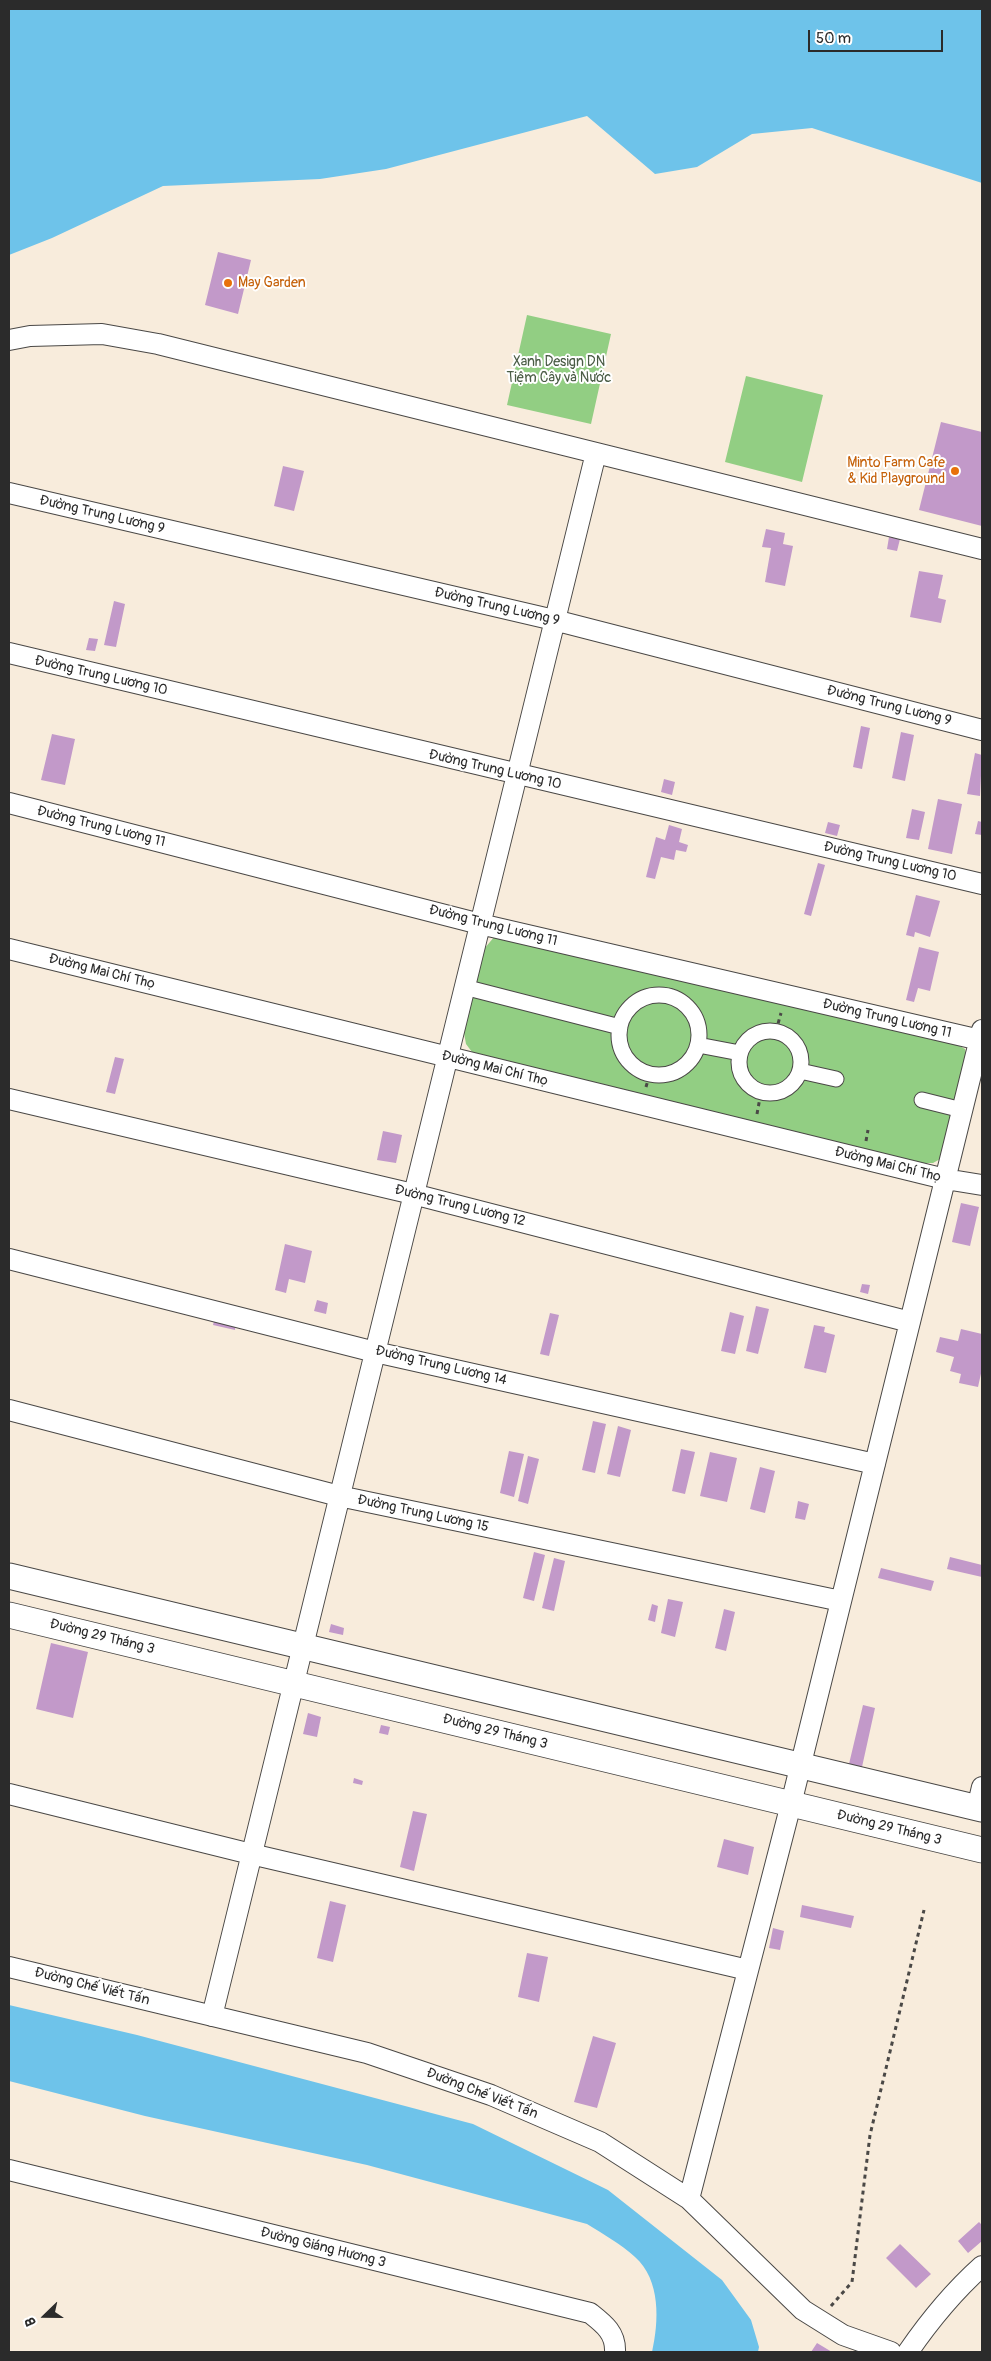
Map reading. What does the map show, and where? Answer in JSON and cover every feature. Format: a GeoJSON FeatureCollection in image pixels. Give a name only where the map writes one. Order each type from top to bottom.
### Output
{"type":"FeatureCollection","features":[{"type":"Feature","properties":{"kind":"street"},"geometry":{"type":"LineString","coordinates":[[9,340],[30,336],[102,334],[158,344],[982,549]]}},
{"type":"Feature","properties":{"kind":"street"},"geometry":{"type":"LineString","coordinates":[[212,2016],[596,453]]}},
{"type":"Feature","properties":{"kind":"street","name":"Đường Trung Lương 9"},"geometry":{"type":"LineString","coordinates":[[9,493],[554,620],[982,730]]}},
{"type":"Feature","properties":{"kind":"street","name":"Đường Trung Lương 10"},"geometry":{"type":"LineString","coordinates":[[9,653],[516,775],[982,884]]}},
{"type":"Feature","properties":{"kind":"street","name":"Đường Trung Lương 11"},"geometry":{"type":"LineString","coordinates":[[9,803],[480,924],[981,1035]]}},
{"type":"Feature","properties":{"kind":"street","name":"Đường Mai Chí Thọ"},"geometry":{"type":"LineString","coordinates":[[9,949],[945,1179],[982,1185]]}},
{"type":"Feature","properties":{"kind":"street"},"geometry":{"type":"LineString","coordinates":[[464,987],[620,1026]]}},
{"type":"Feature","properties":{"kind":"street"},"geometry":{"type":"LineString","coordinates":[[664,995],[674,998],[692,1012],[699,1034],[698,1045],[694,1056],[677,1071],[655,1075],[640,1069],[627,1058],[622,1048],[620,1026],[632,1006],[641,999],[664,995]]}},
{"type":"Feature","properties":{"kind":"street"},"geometry":{"type":"LineString","coordinates":[[776,1031],[788,1036],[797,1046],[801,1058],[800,1071],[790,1087],[778,1093],[765,1093],[753,1088],[744,1079],[739,1066],[740,1053],[746,1042],[756,1034],[776,1031]]}},
{"type":"Feature","properties":{"kind":"street"},"geometry":{"type":"LineString","coordinates":[[688,2200],[791,1804],[981,1035]]}},
{"type":"Feature","properties":{"kind":"street"},"geometry":{"type":"LineString","coordinates":[[698,1045],[740,1053]]}},
{"type":"Feature","properties":{"kind":"street"},"geometry":{"type":"LineString","coordinates":[[800,1071],[836,1079]]}},
{"type":"Feature","properties":{"kind":"street","name":"Đường Trung Lương 12"},"geometry":{"type":"LineString","coordinates":[[9,1099],[413,1194],[910,1322]]}},
{"type":"Feature","properties":{"kind":"street"},"geometry":{"type":"LineString","coordinates":[[922,1100],[962,1110]]}},
{"type":"Feature","properties":{"kind":"street","name":"Đường Trung Lương 14"},"geometry":{"type":"LineString","coordinates":[[9,1259],[375,1352],[875,1464]]}},
{"type":"Feature","properties":{"kind":"street","name":"Đường Trung Lương 15"},"geometry":{"type":"LineString","coordinates":[[9,1410],[339,1496],[841,1601]]}},
{"type":"Feature","properties":{"kind":"street"},"geometry":{"type":"LineString","coordinates":[[9,1576],[800,1765],[981,1801]]}},
{"type":"Feature","properties":{"kind":"street","name":"Đường 29 Tháng 3"},"geometry":{"type":"LineString","coordinates":[[9,1615],[982,1850]]}},
{"type":"Feature","properties":{"kind":"street"},"geometry":{"type":"LineString","coordinates":[[9,1794],[251,1854],[748,1970]]}},
{"type":"Feature","properties":{"kind":"street","name":"Đường Chế Viết Tấn"},"geometry":{"type":"LineString","coordinates":[[9,1967],[367,2053],[491,2095],[600,2142],[688,2200],[803,2310],[844,2335],[891,2352]]}},
{"type":"Feature","properties":{"kind":"street","name":"Đường Giáng Hương 3"},"geometry":{"type":"LineString","coordinates":[[9,2170],[590,2313],[608,2327],[616,2344],[615,2352]]}},
{"type":"Feature","properties":{"kind":"street"},"geometry":{"type":"LineString","coordinates":[[908,2352],[927,2324],[954,2291],[982,2266]]}},
{"type":"Feature","properties":{"kind":"path"},"geometry":{"type":"LineString","coordinates":[[819,2320],[852,2282],[870,2135],[924,1910]]}},
{"type":"Feature","properties":{"kind":"green space","name":"Xanh Design DN Tiệm Cây và Nước"},"geometry":{"type":"Polygon","coordinates":[[[527,315],[611,334],[591,424],[507,405],[527,315]]]}},
{"type":"Feature","properties":{"kind":"green space"},"geometry":{"type":"Polygon","coordinates":[[[746,376],[823,395],[802,482],[725,462],[746,376]]]}},
{"type":"Feature","properties":{"kind":"green space"},"geometry":{"type":"Polygon","coordinates":[[[495,936],[951,1041],[965,1049],[968,1062],[942,1158],[933,1163],[923,1163],[472,1052],[466,1044],[464,1033],[484,949],[495,936]]]}},
{"type":"Feature","properties":{"kind":"water"},"geometry":{"type":"Polygon","coordinates":[[[9,9],[982,9],[982,183],[812,128],[752,134],[697,167],[655,174],[587,116],[386,169],[320,179],[163,186],[52,238],[9,255],[9,9]]]}},
{"type":"Feature","properties":{"kind":"water"},"geometry":{"type":"Polygon","coordinates":[[[9,2005],[137,2035],[473,2124],[608,2190],[722,2280],[751,2320],[759,2347],[758,2352],[652,2352],[657,2315],[654,2289],[650,2277],[630,2252],[587,2224],[367,2165],[145,2116],[9,2081],[9,2005]]]}},
{"type":"Feature","properties":{"kind":"building","name":"May Garden"},"geometry":{"type":"Polygon","coordinates":[[[218,252],[251,260],[238,314],[205,305],[218,252]]]}},
{"type":"Feature","properties":{"kind":"building","name":"Minto Farm Cafe & Kid Playground"},"geometry":{"type":"Polygon","coordinates":[[[941,422],[982,432],[982,526],[919,510],[941,422]]]}},
{"type":"Feature","properties":{"kind":"building"},"geometry":{"type":"Polygon","coordinates":[[[283,466],[304,471],[294,511],[274,506],[283,466]]]}},
{"type":"Feature","properties":{"kind":"building"},"geometry":{"type":"Polygon","coordinates":[[[766,529],[785,533],[783,544],[793,546],[785,586],[765,582],[771,548],[762,547],[766,529]]]}},
{"type":"Feature","properties":{"kind":"building"},"geometry":{"type":"Polygon","coordinates":[[[889,537],[900,539],[897,551],[887,549],[889,537]]]}},
{"type":"Feature","properties":{"kind":"building"},"geometry":{"type":"Polygon","coordinates":[[[919,571],[943,575],[938,598],[946,600],[941,623],[910,617],[919,571]]]}},
{"type":"Feature","properties":{"kind":"building"},"geometry":{"type":"Polygon","coordinates":[[[114,601],[125,604],[116,647],[104,645],[114,601]]]}},
{"type":"Feature","properties":{"kind":"building"},"geometry":{"type":"Polygon","coordinates":[[[89,638],[98,639],[95,651],[86,650],[89,638]]]}},
{"type":"Feature","properties":{"kind":"building"},"geometry":{"type":"Polygon","coordinates":[[[861,726],[870,728],[862,769],[853,767],[861,726]]]}},
{"type":"Feature","properties":{"kind":"building"},"geometry":{"type":"Polygon","coordinates":[[[901,732],[914,735],[905,781],[892,778],[901,732]]]}},
{"type":"Feature","properties":{"kind":"building"},"geometry":{"type":"Polygon","coordinates":[[[52,734],[75,739],[65,785],[41,780],[52,734]]]}},
{"type":"Feature","properties":{"kind":"building"},"geometry":{"type":"Polygon","coordinates":[[[975,753],[982,755],[980,796],[967,794],[975,753]]]}},
{"type":"Feature","properties":{"kind":"building"},"geometry":{"type":"Polygon","coordinates":[[[664,779],[675,782],[672,795],[661,792],[664,779]]]}},
{"type":"Feature","properties":{"kind":"building"},"geometry":{"type":"Polygon","coordinates":[[[938,799],[962,804],[952,854],[928,849],[938,799]]]}},
{"type":"Feature","properties":{"kind":"building"},"geometry":{"type":"Polygon","coordinates":[[[912,809],[925,812],[919,840],[906,838],[912,809]]]}},
{"type":"Feature","properties":{"kind":"building"},"geometry":{"type":"Polygon","coordinates":[[[978,821],[982,822],[982,835],[975,834],[978,821]]]}},
{"type":"Feature","properties":{"kind":"building"},"geometry":{"type":"Polygon","coordinates":[[[828,822],[840,825],[837,836],[825,833],[828,822]]]}},
{"type":"Feature","properties":{"kind":"building"},"geometry":{"type":"Polygon","coordinates":[[[669,825],[682,829],[679,842],[688,845],[686,852],[676,850],[674,860],[661,857],[655,879],[646,877],[656,837],[665,840],[669,825]]]}},
{"type":"Feature","properties":{"kind":"building"},"geometry":{"type":"Polygon","coordinates":[[[818,863],[825,865],[811,916],[804,914],[818,863]]]}},
{"type":"Feature","properties":{"kind":"building"},"geometry":{"type":"Polygon","coordinates":[[[916,895],[940,901],[930,937],[915,932],[914,937],[906,935],[916,895]]]}},
{"type":"Feature","properties":{"kind":"building"},"geometry":{"type":"Polygon","coordinates":[[[919,947],[939,952],[930,991],[918,988],[914,1002],[906,1000],[919,947]]]}},
{"type":"Feature","properties":{"kind":"building"},"geometry":{"type":"Polygon","coordinates":[[[115,1057],[124,1059],[115,1094],[106,1092],[115,1057]]]}},
{"type":"Feature","properties":{"kind":"building"},"geometry":{"type":"Polygon","coordinates":[[[383,1131],[402,1135],[396,1163],[377,1160],[383,1131]]]}},
{"type":"Feature","properties":{"kind":"building"},"geometry":{"type":"Polygon","coordinates":[[[961,1203],[979,1207],[970,1246],[952,1242],[961,1203]]]}},
{"type":"Feature","properties":{"kind":"building"},"geometry":{"type":"Polygon","coordinates":[[[285,1244],[312,1251],[305,1283],[289,1279],[286,1293],[275,1290],[285,1244]]]}},
{"type":"Feature","properties":{"kind":"building"},"geometry":{"type":"Polygon","coordinates":[[[862,1284],[870,1285],[868,1294],[860,1292],[862,1284]]]}},
{"type":"Feature","properties":{"kind":"building"},"geometry":{"type":"Polygon","coordinates":[[[317,1300],[328,1303],[326,1314],[314,1311],[317,1300]]]}},
{"type":"Feature","properties":{"kind":"building"},"geometry":{"type":"Polygon","coordinates":[[[756,1306],[769,1309],[758,1354],[746,1351],[756,1306]]]}},
{"type":"Feature","properties":{"kind":"building"},"geometry":{"type":"Polygon","coordinates":[[[730,1312],[744,1316],[735,1354],[721,1351],[730,1312]]]}},
{"type":"Feature","properties":{"kind":"building"},"geometry":{"type":"Polygon","coordinates":[[[550,1313],[559,1315],[549,1356],[540,1354],[550,1313]]]}},
{"type":"Feature","properties":{"kind":"building"},"geometry":{"type":"Polygon","coordinates":[[[215,1317],[236,1322],[235,1330],[213,1325],[215,1317]]]}},
{"type":"Feature","properties":{"kind":"building"},"geometry":{"type":"Polygon","coordinates":[[[814,1325],[825,1327],[824,1332],[835,1335],[826,1373],[804,1368],[814,1325]]]}},
{"type":"Feature","properties":{"kind":"building"},"geometry":{"type":"Polygon","coordinates":[[[961,1329],[982,1334],[982,1369],[978,1387],[959,1383],[961,1374],[950,1371],[954,1357],[936,1352],[940,1337],[958,1341],[961,1329]]]}},
{"type":"Feature","properties":{"kind":"building"},"geometry":{"type":"Polygon","coordinates":[[[593,1421],[606,1424],[595,1473],[582,1470],[593,1421]]]}},
{"type":"Feature","properties":{"kind":"building"},"geometry":{"type":"Polygon","coordinates":[[[618,1426],[631,1430],[620,1477],[607,1474],[618,1426]]]}},
{"type":"Feature","properties":{"kind":"building"},"geometry":{"type":"Polygon","coordinates":[[[681,1449],[695,1452],[685,1494],[672,1491],[681,1449]]]}},
{"type":"Feature","properties":{"kind":"building"},"geometry":{"type":"Polygon","coordinates":[[[509,1451],[524,1454],[514,1497],[500,1493],[509,1451]]]}},
{"type":"Feature","properties":{"kind":"building"},"geometry":{"type":"Polygon","coordinates":[[[710,1452],[737,1458],[727,1502],[700,1496],[710,1452]]]}},
{"type":"Feature","properties":{"kind":"building"},"geometry":{"type":"Polygon","coordinates":[[[528,1456],[539,1459],[528,1504],[518,1501],[528,1456]]]}},
{"type":"Feature","properties":{"kind":"building"},"geometry":{"type":"Polygon","coordinates":[[[760,1467],[775,1471],[765,1513],[750,1509],[760,1467]]]}},
{"type":"Feature","properties":{"kind":"building"},"geometry":{"type":"Polygon","coordinates":[[[798,1501],[809,1504],[805,1520],[795,1518],[798,1501]]]}},
{"type":"Feature","properties":{"kind":"building"},"geometry":{"type":"Polygon","coordinates":[[[534,1552],[545,1555],[534,1601],[523,1598],[534,1552]]]}},
{"type":"Feature","properties":{"kind":"building"},"geometry":{"type":"Polygon","coordinates":[[[950,1557],[982,1565],[982,1577],[947,1569],[950,1557]]]}},
{"type":"Feature","properties":{"kind":"building"},"geometry":{"type":"Polygon","coordinates":[[[554,1558],[565,1561],[554,1611],[542,1608],[554,1558]]]}},
{"type":"Feature","properties":{"kind":"building"},"geometry":{"type":"Polygon","coordinates":[[[881,1568],[934,1581],[931,1591],[878,1578],[881,1568]]]}},
{"type":"Feature","properties":{"kind":"building"},"geometry":{"type":"Polygon","coordinates":[[[668,1599],[683,1602],[675,1637],[661,1633],[668,1599]]]}},
{"type":"Feature","properties":{"kind":"building"},"geometry":{"type":"Polygon","coordinates":[[[652,1604],[658,1606],[655,1622],[648,1620],[652,1604]]]}},
{"type":"Feature","properties":{"kind":"building"},"geometry":{"type":"Polygon","coordinates":[[[724,1609],[735,1612],[726,1651],[715,1648],[724,1609]]]}},
{"type":"Feature","properties":{"kind":"building"},"geometry":{"type":"Polygon","coordinates":[[[331,1624],[344,1628],[343,1635],[329,1632],[331,1624]]]}},
{"type":"Feature","properties":{"kind":"building"},"geometry":{"type":"Polygon","coordinates":[[[51,1643],[88,1652],[73,1718],[36,1709],[51,1643]]]}},
{"type":"Feature","properties":{"kind":"building"},"geometry":{"type":"Polygon","coordinates":[[[863,1705],[875,1708],[862,1767],[849,1764],[863,1705]]]}},
{"type":"Feature","properties":{"kind":"building"},"geometry":{"type":"Polygon","coordinates":[[[308,1713],[321,1717],[317,1737],[303,1734],[308,1713]]]}},
{"type":"Feature","properties":{"kind":"building"},"geometry":{"type":"Polygon","coordinates":[[[381,1725],[390,1727],[388,1735],[379,1733],[381,1725]]]}},
{"type":"Feature","properties":{"kind":"building"},"geometry":{"type":"Polygon","coordinates":[[[354,1778],[363,1781],[362,1785],[353,1783],[354,1778]]]}},
{"type":"Feature","properties":{"kind":"building"},"geometry":{"type":"Polygon","coordinates":[[[413,1811],[427,1814],[414,1871],[400,1867],[413,1811]]]}},
{"type":"Feature","properties":{"kind":"building"},"geometry":{"type":"Polygon","coordinates":[[[724,1839],[754,1847],[748,1875],[717,1867],[724,1839]]]}},
{"type":"Feature","properties":{"kind":"building"},"geometry":{"type":"Polygon","coordinates":[[[330,1901],[346,1905],[333,1962],[317,1958],[330,1901]]]}},
{"type":"Feature","properties":{"kind":"building"},"geometry":{"type":"Polygon","coordinates":[[[802,1905],[854,1916],[851,1928],[800,1917],[802,1905]]]}},
{"type":"Feature","properties":{"kind":"building"},"geometry":{"type":"Polygon","coordinates":[[[773,1928],[784,1931],[780,1950],[769,1948],[773,1928]]]}},
{"type":"Feature","properties":{"kind":"building"},"geometry":{"type":"Polygon","coordinates":[[[527,1953],[548,1957],[539,2002],[518,1997],[527,1953]]]}},
{"type":"Feature","properties":{"kind":"building"},"geometry":{"type":"Polygon","coordinates":[[[593,2036],[616,2043],[597,2108],[574,2102],[593,2036]]]}},
{"type":"Feature","properties":{"kind":"building"},"geometry":{"type":"Polygon","coordinates":[[[979,2222],[982,2225],[982,2241],[968,2253],[958,2241],[979,2222]]]}},
{"type":"Feature","properties":{"kind":"building"},"geometry":{"type":"Polygon","coordinates":[[[900,2244],[931,2274],[916,2288],[886,2258],[900,2244]]]}},
{"type":"Feature","properties":{"kind":"building"},"geometry":{"type":"Polygon","coordinates":[[[817,2343],[832,2352],[811,2352],[817,2343]]]}},
{"type":"Feature","properties":{"kind":"place","name":"May Garden"},"geometry":{"type":"Point","coordinates":[228,283]}},
{"type":"Feature","properties":{"kind":"place","name":"Minto Farm Cafe & Kid Playground"},"geometry":{"type":"Point","coordinates":[955,471]}}]}
